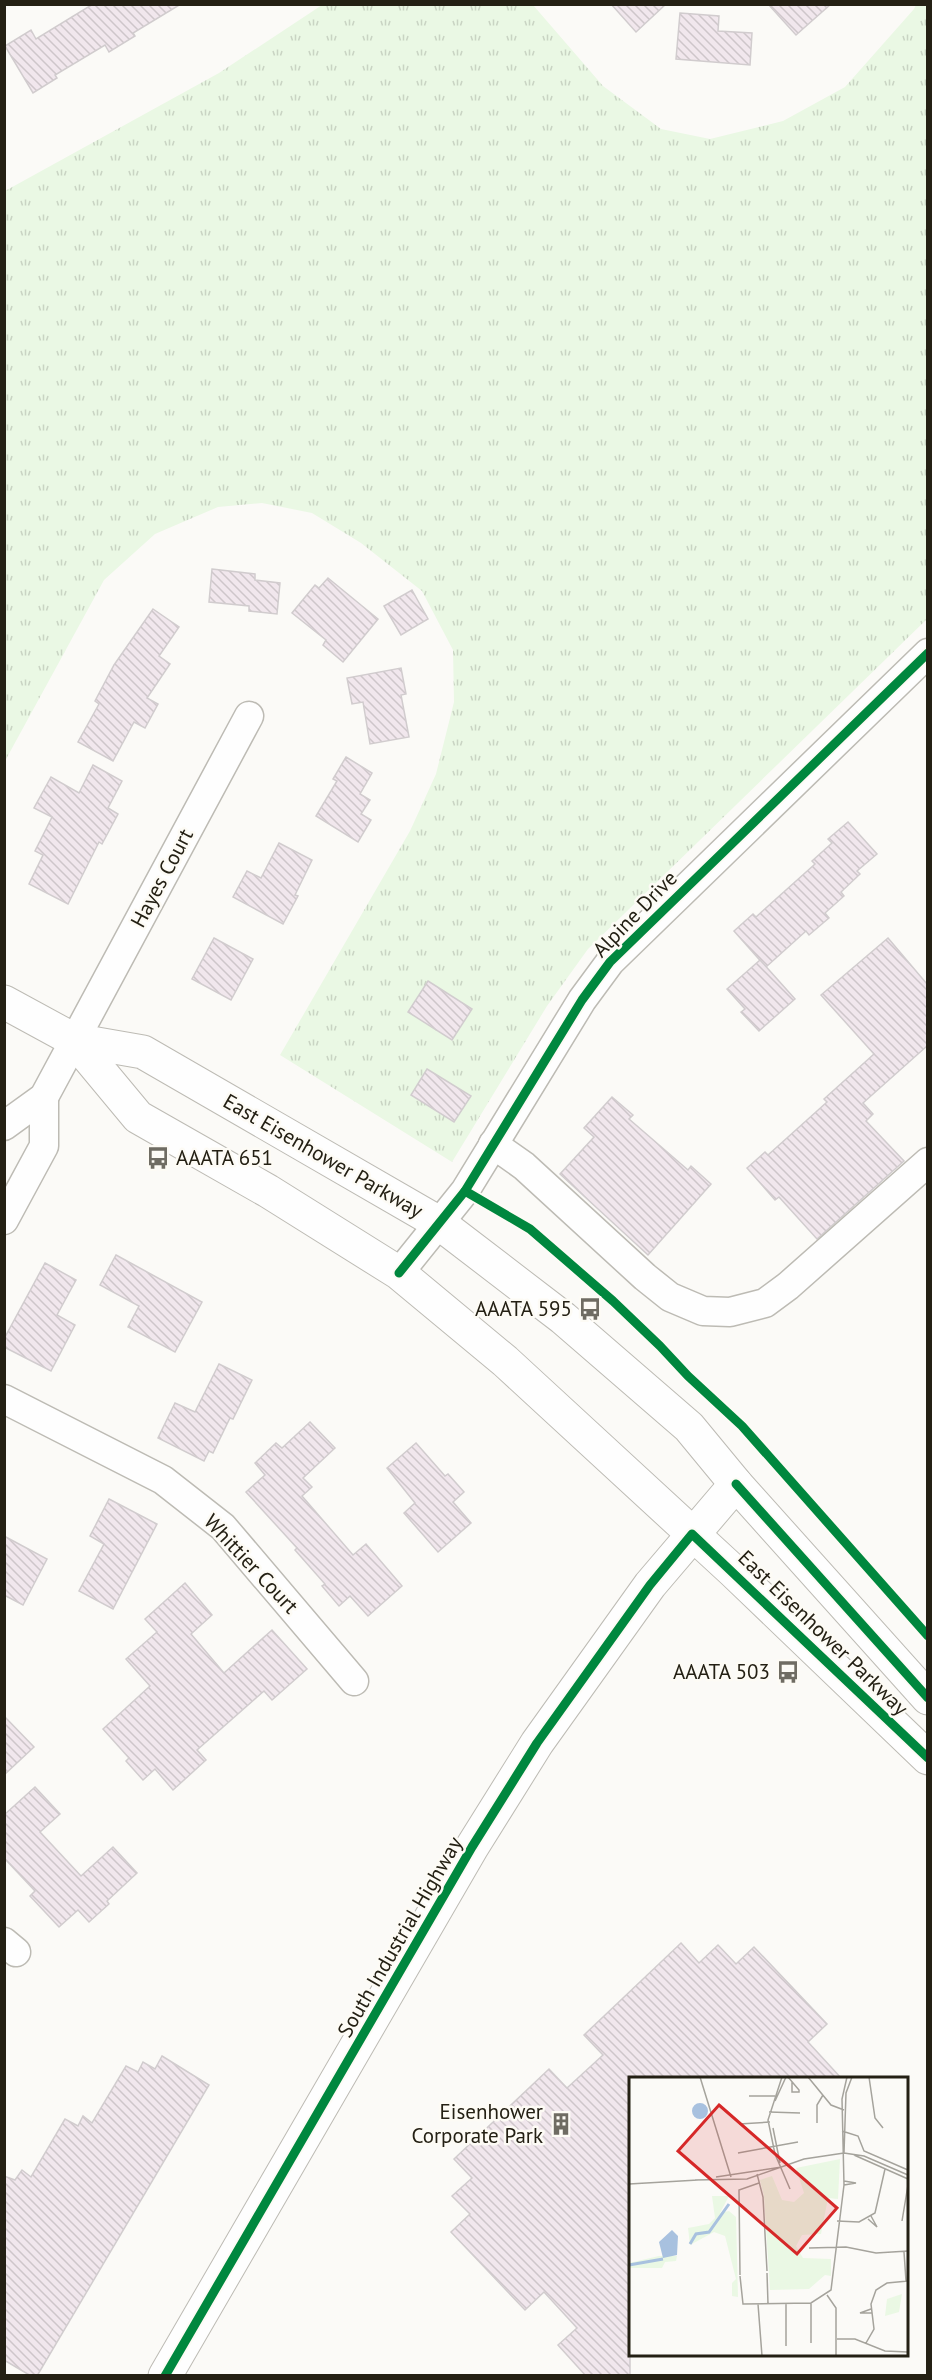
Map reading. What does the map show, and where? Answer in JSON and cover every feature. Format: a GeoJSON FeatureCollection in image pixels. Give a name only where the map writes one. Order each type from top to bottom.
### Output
{"type":"FeatureCollection","features":[{"type":"Feature","properties":{"kind":"main road","name":"East Eisenhower Parkway"},"geometry":{"type":"LineString","coordinates":[[4,1002],[74,1040],[143,1052],[439,1223],[563,1317],[689,1427],[736,1484],[927,1698]]}},
{"type":"Feature","properties":{"kind":"main road","name":"East Eisenhower Parkway"},"geometry":{"type":"LineString","coordinates":[[74,1040],[138,1117],[268,1191],[399,1273],[519,1374],[692,1534],[927,1758]]}},
{"type":"Feature","properties":{"kind":"main road","name":"South Industrial Highway"},"geometry":{"type":"LineString","coordinates":[[165,2376],[472,1847],[531,1752],[650,1585],[736,1484]]}},
{"type":"Feature","properties":{"kind":"street","name":"Alpine Drive"},"geometry":{"type":"LineString","coordinates":[[399,1273],[465,1191],[582,1000],[610,962],[927,653]]}},
{"type":"Feature","properties":{"kind":"street","name":"Hayes Court"},"geometry":{"type":"LineString","coordinates":[[44,1097],[249,716]]}},
{"type":"Feature","properties":{"kind":"street"},"geometry":{"type":"LineString","coordinates":[[4,1126],[44,1097]]}},
{"type":"Feature","properties":{"kind":"street"},"geometry":{"type":"LineString","coordinates":[[4,1220],[44,1146],[44,1097]]}},
{"type":"Feature","properties":{"kind":"street"},"geometry":{"type":"LineString","coordinates":[[493,1144],[524,1166],[645,1277],[670,1297],[704,1311],[730,1312],[765,1303],[788,1286],[927,1162]]}},
{"type":"Feature","properties":{"kind":"street","name":"Whittier Court"},"geometry":{"type":"LineString","coordinates":[[4,1399],[163,1480],[223,1527],[354,1681]]}},
{"type":"Feature","properties":{"kind":"green space"},"geometry":{"type":"Polygon","coordinates":[[[322,5],[533,5],[603,86],[661,129],[710,139],[783,121],[845,87],[916,5],[927,5],[927,619],[588,949],[547,1006],[452,1162],[280,1055],[410,831],[436,774],[454,702],[453,650],[422,591],[361,543],[312,513],[262,503],[218,507],[155,534],[104,580],[5,761],[5,191],[219,73],[322,5]]]}},
{"type":"Feature","properties":{"kind":"building"},"geometry":{"type":"Polygon","coordinates":[[[93,4],[181,4],[133,33],[135,36],[109,52],[105,45],[55,75],[57,78],[33,93],[5,46],[31,30],[36,39],[93,4]]]}},
{"type":"Feature","properties":{"kind":"building"},"geometry":{"type":"Polygon","coordinates":[[[611,4],[666,4],[636,32],[611,4]]]}},
{"type":"Feature","properties":{"kind":"building"},"geometry":{"type":"Polygon","coordinates":[[[768,4],[831,4],[796,35],[768,4]]]}},
{"type":"Feature","properties":{"kind":"building"},"geometry":{"type":"Polygon","coordinates":[[[680,13],[719,16],[718,31],[752,33],[750,65],[676,59],[680,13]]]}},
{"type":"Feature","properties":{"kind":"building"},"geometry":{"type":"Polygon","coordinates":[[[212,569],[255,574],[255,580],[280,583],[277,614],[249,611],[249,606],[209,602],[212,569]]]}},
{"type":"Feature","properties":{"kind":"building"},"geometry":{"type":"Polygon","coordinates":[[[328,578],[378,619],[343,662],[323,645],[326,640],[292,613],[315,585],[319,588],[328,578]]]}},
{"type":"Feature","properties":{"kind":"building"},"geometry":{"type":"Polygon","coordinates":[[[412,590],[428,619],[401,635],[384,606],[412,590]]]}},
{"type":"Feature","properties":{"kind":"building"},"geometry":{"type":"Polygon","coordinates":[[[153,609],[179,627],[159,656],[170,664],[147,698],[158,704],[145,728],[134,722],[113,761],[78,742],[99,704],[95,701],[114,665],[153,609]]]}},
{"type":"Feature","properties":{"kind":"building"},"geometry":{"type":"Polygon","coordinates":[[[401,668],[406,694],[401,695],[409,737],[370,744],[363,702],[352,704],[347,678],[401,668]]]}},
{"type":"Feature","properties":{"kind":"building"},"geometry":{"type":"Polygon","coordinates":[[[346,757],[372,773],[360,794],[370,800],[361,814],[371,820],[358,842],[316,816],[337,781],[333,779],[346,757]]]}},
{"type":"Feature","properties":{"kind":"building"},"geometry":{"type":"Polygon","coordinates":[[[93,765],[122,781],[108,808],[118,814],[102,844],[99,842],[68,904],[29,884],[43,855],[35,851],[52,817],[34,808],[51,777],[79,793],[93,765]]]}},
{"type":"Feature","properties":{"kind":"building"},"geometry":{"type":"Polygon","coordinates":[[[848,822],[877,854],[857,871],[860,874],[841,892],[844,896],[825,913],[829,918],[809,935],[806,931],[766,967],[734,931],[753,914],[756,917],[815,864],[812,861],[832,843],[828,839],[848,822]]]}},
{"type":"Feature","properties":{"kind":"building"},"geometry":{"type":"Polygon","coordinates":[[[279,843],[312,860],[295,895],[298,896],[283,924],[233,897],[247,871],[261,878],[279,843]]]}},
{"type":"Feature","properties":{"kind":"building"},"geometry":{"type":"Polygon","coordinates":[[[214,938],[253,959],[231,1000],[192,979],[214,938]]]}},
{"type":"Feature","properties":{"kind":"building"},"geometry":{"type":"Polygon","coordinates":[[[888,938],[927,984],[927,1046],[863,1103],[873,1114],[866,1121],[904,1161],[817,1239],[779,1197],[775,1200],[747,1168],[765,1152],[768,1155],[827,1102],[824,1099],[874,1054],[821,995],[888,938]]]}},
{"type":"Feature","properties":{"kind":"building"},"geometry":{"type":"Polygon","coordinates":[[[760,960],[795,999],[759,1031],[741,1012],[745,1009],[727,989],[760,960]]]}},
{"type":"Feature","properties":{"kind":"building"},"geometry":{"type":"Polygon","coordinates":[[[428,981],[472,1009],[452,1040],[408,1012],[428,981]]]}},
{"type":"Feature","properties":{"kind":"building"},"geometry":{"type":"Polygon","coordinates":[[[427,1069],[471,1096],[454,1122],[411,1095],[427,1069]]]}},
{"type":"Feature","properties":{"kind":"building"},"geometry":{"type":"Polygon","coordinates":[[[612,1097],[633,1115],[629,1119],[688,1170],[691,1166],[711,1184],[648,1255],[560,1174],[594,1137],[584,1128],[612,1097]]]}},
{"type":"Feature","properties":{"kind":"building"},"geometry":{"type":"Polygon","coordinates":[[[116,1255],[202,1302],[175,1352],[128,1327],[139,1306],[100,1285],[116,1255]]]}},
{"type":"Feature","properties":{"kind":"building"},"geometry":{"type":"Polygon","coordinates":[[[45,1263],[76,1280],[57,1315],[75,1325],[51,1371],[4,1347],[4,1339],[45,1263]]]}},
{"type":"Feature","properties":{"kind":"building"},"geometry":{"type":"Polygon","coordinates":[[[219,1364],[252,1380],[213,1453],[209,1451],[204,1461],[158,1438],[175,1403],[195,1412],[219,1364]]]}},
{"type":"Feature","properties":{"kind":"building"},"geometry":{"type":"Polygon","coordinates":[[[310,1422],[335,1448],[303,1478],[312,1487],[302,1496],[353,1555],[366,1544],[402,1586],[368,1616],[350,1596],[339,1606],[322,1586],[325,1584],[295,1550],[297,1548],[246,1492],[265,1475],[255,1463],[276,1443],[282,1448],[310,1422]]]}},
{"type":"Feature","properties":{"kind":"building"},"geometry":{"type":"Polygon","coordinates":[[[416,1443],[445,1476],[448,1474],[464,1492],[453,1502],[471,1523],[438,1552],[404,1513],[415,1503],[387,1468],[416,1443]]]}},
{"type":"Feature","properties":{"kind":"building"},"geometry":{"type":"Polygon","coordinates":[[[109,1499],[157,1524],[113,1609],[79,1591],[104,1544],[90,1536],[109,1499]]]}},
{"type":"Feature","properties":{"kind":"building"},"geometry":{"type":"Polygon","coordinates":[[[4,1536],[47,1559],[23,1605],[4,1595],[4,1536]]]}},
{"type":"Feature","properties":{"kind":"building"},"geometry":{"type":"Polygon","coordinates":[[[185,1583],[212,1615],[191,1634],[224,1673],[272,1630],[307,1669],[272,1700],[264,1691],[197,1750],[206,1760],[173,1790],[155,1769],[143,1780],[126,1761],[129,1758],[103,1729],[150,1686],[126,1659],[157,1632],[145,1619],[185,1583]]]}},
{"type":"Feature","properties":{"kind":"building"},"geometry":{"type":"Polygon","coordinates":[[[4,1716],[34,1747],[4,1775],[4,1716]]]}},
{"type":"Feature","properties":{"kind":"building"},"geometry":{"type":"Polygon","coordinates":[[[35,1787],[60,1814],[40,1832],[81,1876],[113,1847],[137,1873],[107,1901],[109,1904],[89,1922],[78,1910],[59,1927],[30,1896],[35,1891],[4,1858],[4,1815],[35,1787]]]}},
{"type":"Feature","properties":{"kind":"building","name":"Eisenhower Corporate Park"},"geometry":{"type":"Polygon","coordinates":[[[681,1943],[699,1963],[718,1945],[736,1964],[754,1947],[827,2024],[808,2042],[840,2077],[629,2077],[630,2376],[586,2376],[558,2345],[577,2328],[544,2292],[525,2310],[451,2232],[470,2214],[452,2196],[472,2178],[454,2159],[549,2069],[567,2088],[603,2055],[584,2035],[681,1943]]]}},
{"type":"Feature","properties":{"kind":"building"},"geometry":{"type":"Polygon","coordinates":[[[162,2056],[209,2085],[37,2376],[31,2376],[4,2360],[4,2176],[15,2180],[22,2170],[31,2177],[65,2119],[78,2126],[83,2116],[92,2123],[126,2066],[138,2072],[143,2062],[155,2069],[162,2056]]]}},
{"type":"Feature","properties":{"kind":"cycle path"},"geometry":{"type":"LineString","coordinates":[[399,1273],[465,1191],[582,1000],[610,962],[928,653]]}},
{"type":"Feature","properties":{"kind":"cycle path"},"geometry":{"type":"LineString","coordinates":[[465,1191],[530,1229],[613,1301],[660,1346],[688,1376],[742,1426],[928,1636]]}},
{"type":"Feature","properties":{"kind":"cycle path"},"geometry":{"type":"LineString","coordinates":[[736,1484],[928,1698]]}},
{"type":"Feature","properties":{"kind":"cycle path"},"geometry":{"type":"LineString","coordinates":[[165,2376],[472,1847],[537,1743],[650,1585],[692,1534],[928,1758]]}},
{"type":"Feature","properties":{"kind":"place","name":"AAATA 651"},"geometry":{"type":"Point","coordinates":[158,1158]}},
{"type":"Feature","properties":{"kind":"place","name":"AAATA 595"},"geometry":{"type":"Point","coordinates":[590,1309]}},
{"type":"Feature","properties":{"kind":"place","name":"AAATA 503"},"geometry":{"type":"Point","coordinates":[788,1672]}},
{"type":"Feature","properties":{"kind":"place","name":"Eisenhower Corporate Park"},"geometry":{"type":"Point","coordinates":[561,2124]}}]}
